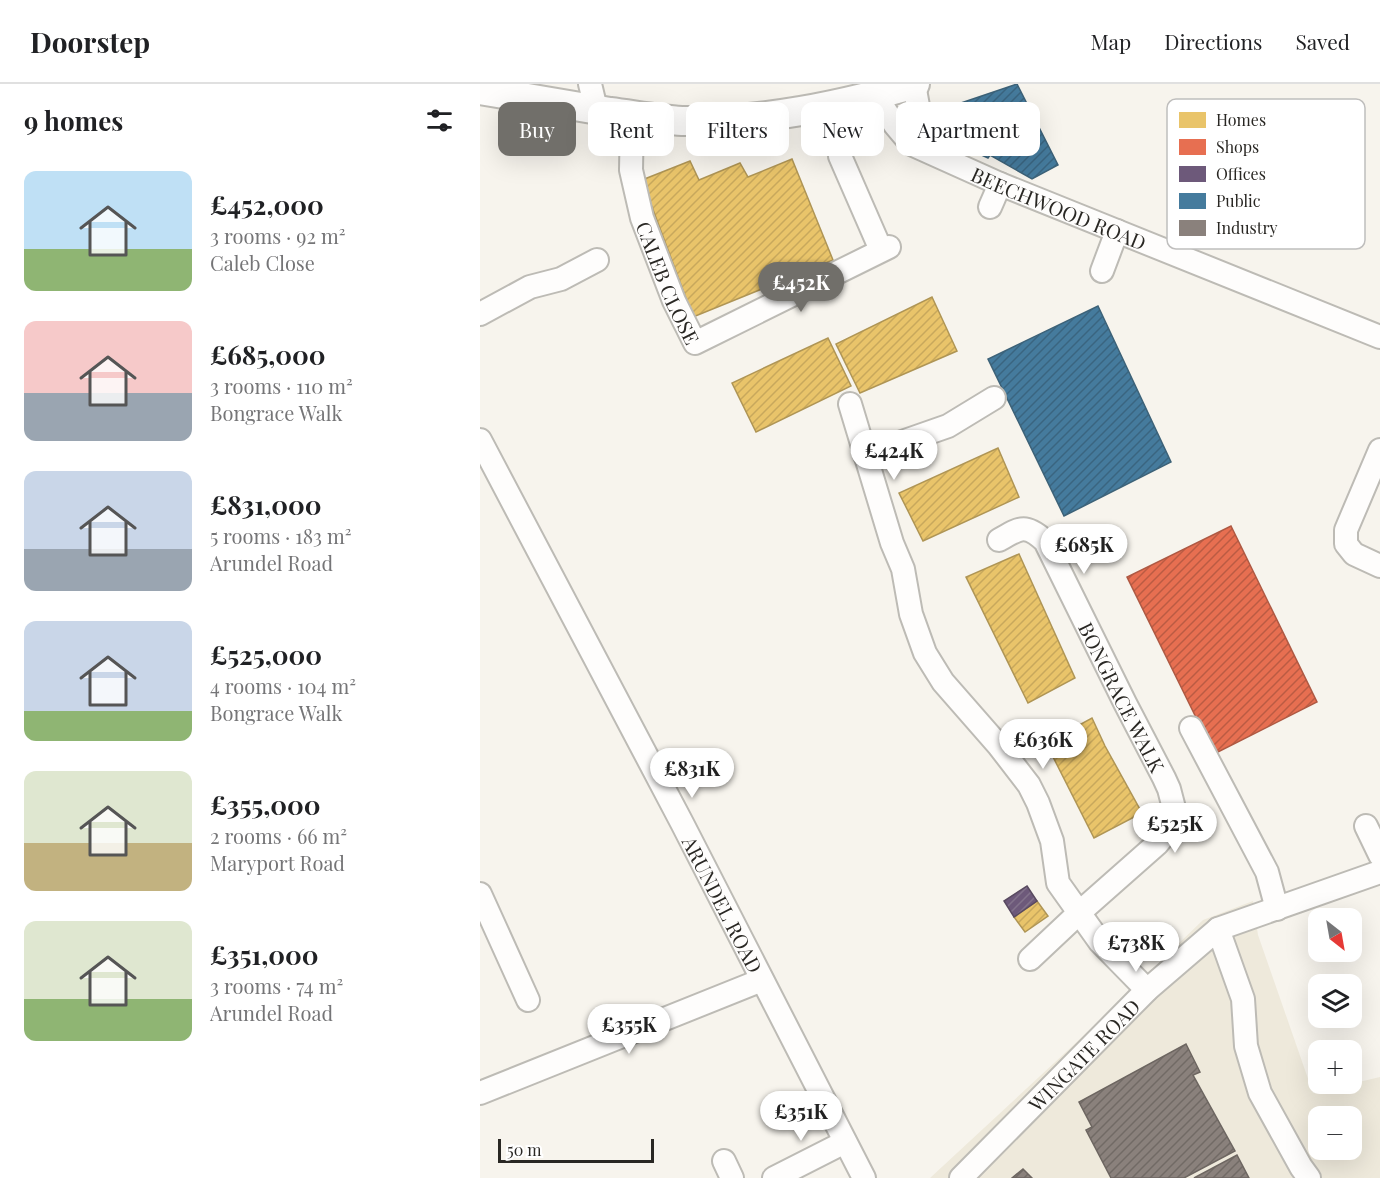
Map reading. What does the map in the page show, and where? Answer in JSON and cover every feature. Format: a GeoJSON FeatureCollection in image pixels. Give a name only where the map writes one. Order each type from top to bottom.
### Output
{"type":"FeatureCollection","features":[{"type":"Feature","properties":{"kind":"main road"},"geometry":{"type":"LineString","coordinates":[[674,120],[738,120],[789,114],[914,84]]}},
{"type":"Feature","properties":{"kind":"main road"},"geometry":{"type":"LineString","coordinates":[[480,90],[593,97]]}},
{"type":"Feature","properties":{"kind":"street"},"geometry":{"type":"LineString","coordinates":[[914,84],[917,102]]}},
{"type":"Feature","properties":{"kind":"street","name":"BEECHWOOD ROAD"},"geometry":{"type":"LineString","coordinates":[[875,94],[896,125]]}},
{"type":"Feature","properties":{"kind":"street","name":"CALEB CLOSE"},"geometry":{"type":"LineString","coordinates":[[631,156],[631,170],[642,218],[674,301],[695,343],[885,249],[840,156]]}},
{"type":"Feature","properties":{"kind":"street","name":"BEECHWOOD ROAD"},"geometry":{"type":"LineString","coordinates":[[940,156],[1000,184],[1380,337]]}},
{"type":"Feature","properties":{"kind":"street"},"geometry":{"type":"LineString","coordinates":[[990,207],[1000,184]]}},
{"type":"Feature","properties":{"kind":"street"},"geometry":{"type":"LineString","coordinates":[[1102,271],[1117,231]]}},
{"type":"Feature","properties":{"kind":"street"},"geometry":{"type":"LineString","coordinates":[[480,314],[530,287],[561,279],[597,260]]}},
{"type":"Feature","properties":{"kind":"street"},"geometry":{"type":"LineString","coordinates":[[865,455],[948,426],[994,398]]}},
{"type":"Feature","properties":{"kind":"street"},"geometry":{"type":"LineString","coordinates":[[850,404],[892,543],[903,569],[911,614],[926,653],[943,681],[1029,785],[1052,841],[1058,883],[1100,942],[1147,990]]}},
{"type":"Feature","properties":{"kind":"street","name":"ARUNDEL ROAD"},"geometry":{"type":"LineString","coordinates":[[480,440],[671,803],[864,1178]]}},
{"type":"Feature","properties":{"kind":"street"},"geometry":{"type":"LineString","coordinates":[[1380,450],[1346,530],[1346,544],[1354,554],[1380,566]]}},
{"type":"Feature","properties":{"kind":"street","name":"BONGRACE WALK"},"geometry":{"type":"LineString","coordinates":[[999,540],[1019,529],[1034,531],[1045,541],[1164,778],[1175,812],[1170,828],[1157,844],[1030,959]]}},
{"type":"Feature","properties":{"kind":"street"},"geometry":{"type":"LineString","coordinates":[[1191,728],[1267,872],[1277,909]]}},
{"type":"Feature","properties":{"kind":"street"},"geometry":{"type":"LineString","coordinates":[[1366,826],[1380,855]]}},
{"type":"Feature","properties":{"kind":"street","name":"WINGATE ROAD"},"geometry":{"type":"LineString","coordinates":[[961,1178],[1147,990],[1218,930],[1380,872]]}},
{"type":"Feature","properties":{"kind":"street"},"geometry":{"type":"LineString","coordinates":[[482,904],[528,1000]]}},
{"type":"Feature","properties":{"kind":"street"},"geometry":{"type":"LineString","coordinates":[[1218,930],[1243,999],[1246,1046],[1260,1093],[1309,1178]]}},
{"type":"Feature","properties":{"kind":"street"},"geometry":{"type":"LineString","coordinates":[[480,1093],[762,980]]}},
{"type":"Feature","properties":{"kind":"street"},"geometry":{"type":"LineString","coordinates":[[774,1178],[845,1142]]}},
{"type":"Feature","properties":{"kind":"shaded area"},"geometry":{"type":"Polygon","coordinates":[[[1253,901],[1258,935],[1308,1079],[1308,1094],[1362,1094],[1362,1081],[1380,1077],[1380,1178],[930,1178],[1080,1039],[1203,920],[1253,901]]]}},
{"type":"Feature","properties":{"kind":"building: Homes"},"geometry":{"type":"Polygon","coordinates":[[[792,159],[833,260],[693,317],[642,180],[690,161],[699,180],[740,163],[748,177],[792,159]]]}},
{"type":"Feature","properties":{"kind":"building: Homes"},"geometry":{"type":"Polygon","coordinates":[[[932,297],[957,351],[860,393],[836,344],[932,297]]]}},
{"type":"Feature","properties":{"kind":"building: Homes"},"geometry":{"type":"Polygon","coordinates":[[[828,338],[851,386],[756,432],[732,383],[828,338]]]}},
{"type":"Feature","properties":{"kind":"building: Homes"},"geometry":{"type":"Polygon","coordinates":[[[998,448],[1019,497],[923,541],[899,493],[998,448]]]}},
{"type":"Feature","properties":{"kind":"building: Homes"},"geometry":{"type":"Polygon","coordinates":[[[1019,554],[1075,678],[1028,703],[966,577],[1019,554]]]}},
{"type":"Feature","properties":{"kind":"building: Homes"},"geometry":{"type":"Polygon","coordinates":[[[1092,718],[1142,813],[1094,838],[1046,743],[1092,718]]]}},
{"type":"Feature","properties":{"kind":"building: Homes"},"geometry":{"type":"Polygon","coordinates":[[[1037,901],[1048,916],[1025,932],[1014,917],[1037,901]]]}},
{"type":"Feature","properties":{"kind":"building: Shops"},"geometry":{"type":"Polygon","coordinates":[[[1231,526],[1317,702],[1214,754],[1127,577],[1231,526]]]}},
{"type":"Feature","properties":{"kind":"building: Offices"},"geometry":{"type":"Polygon","coordinates":[[[1027,886],[1037,901],[1014,917],[1004,901],[1027,886]]]}},
{"type":"Feature","properties":{"kind":"building: Public"},"geometry":{"type":"Polygon","coordinates":[[[1017,84],[1026,102],[964,102],[1017,84]]]}},
{"type":"Feature","properties":{"kind":"building: Public"},"geometry":{"type":"Polygon","coordinates":[[[1040,129],[1058,165],[1032,179],[992,156],[1040,156],[1040,129]]]}},
{"type":"Feature","properties":{"kind":"building: Public"},"geometry":{"type":"Polygon","coordinates":[[[1098,306],[1171,462],[1064,516],[988,359],[1098,306]]]}},
{"type":"Feature","properties":{"kind":"building: Industry"},"geometry":{"type":"Polygon","coordinates":[[[1186,1044],[1200,1072],[1193,1075],[1235,1151],[1184,1178],[1111,1178],[1086,1130],[1092,1127],[1079,1102],[1186,1044]]]}},
{"type":"Feature","properties":{"kind":"building: Industry"},"geometry":{"type":"Polygon","coordinates":[[[1237,1155],[1249,1178],[1194,1178],[1237,1155]]]}},
{"type":"Feature","properties":{"kind":"building: Industry"},"geometry":{"type":"Polygon","coordinates":[[[1023,1169],[1032,1178],[1012,1178],[1023,1169]]]}}]}
